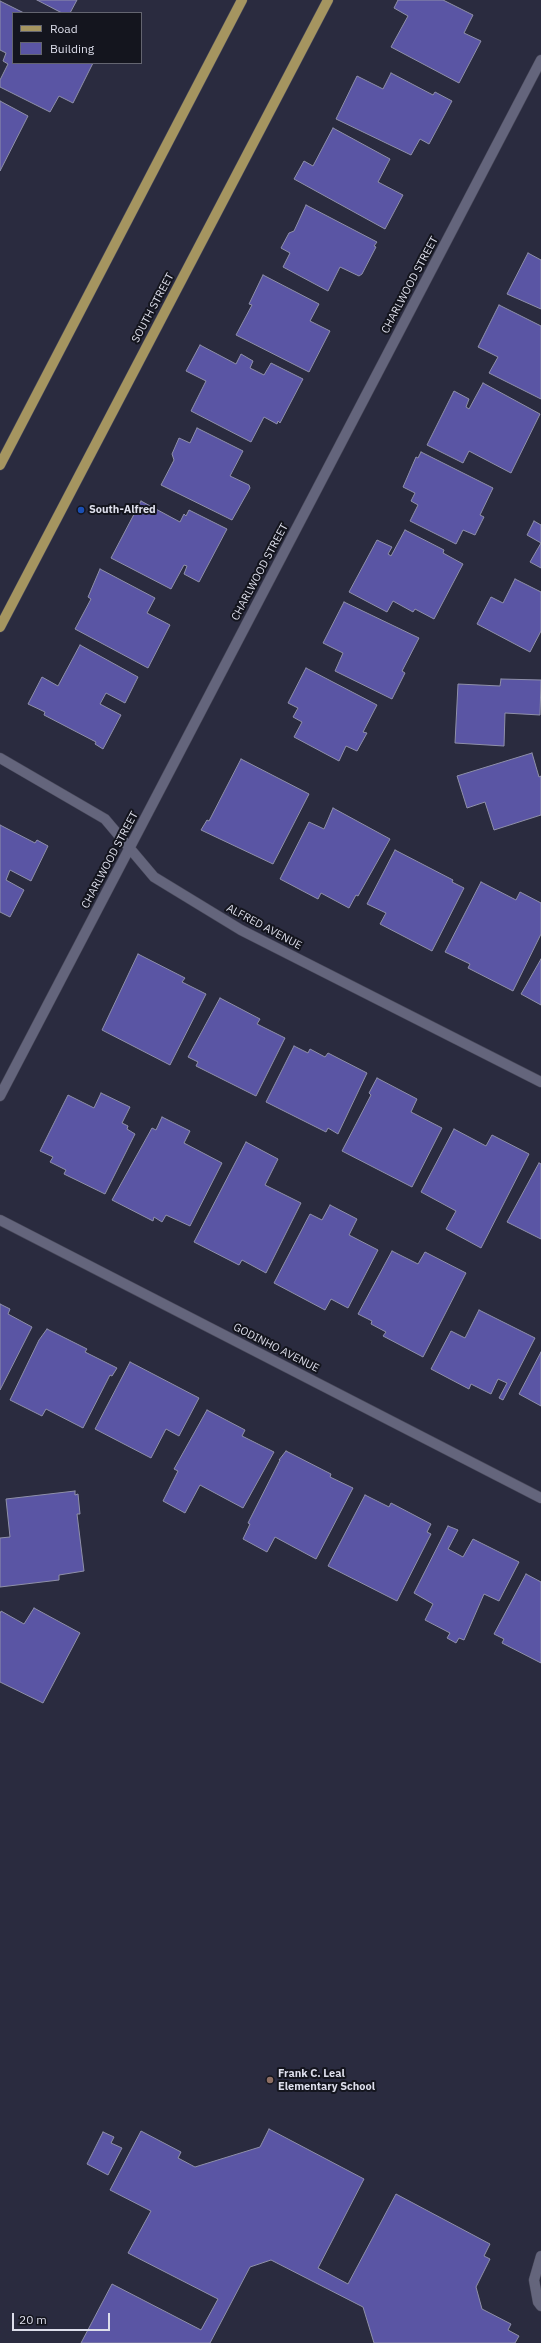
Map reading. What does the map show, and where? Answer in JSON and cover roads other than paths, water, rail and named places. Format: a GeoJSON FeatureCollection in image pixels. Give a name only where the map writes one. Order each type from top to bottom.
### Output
{"type":"FeatureCollection","features":[{"type":"Feature","properties":{"kind":"main road"},"geometry":{"type":"LineString","coordinates":[[0,465],[242,0]]}},
{"type":"Feature","properties":{"kind":"main road","name":"SOUTH STREET"},"geometry":{"type":"LineString","coordinates":[[0,627],[328,0]]}},
{"type":"Feature","properties":{"kind":"street","name":"CHARLWOOD STREET"},"geometry":{"type":"LineString","coordinates":[[0,1096],[541,60]]}},
{"type":"Feature","properties":{"kind":"street","name":"ALFRED AVENUE"},"geometry":{"type":"LineString","coordinates":[[0,758],[105,819],[154,877],[241,930],[541,1082]]}},
{"type":"Feature","properties":{"kind":"street","name":"GODINHO AVENUE"},"geometry":{"type":"LineString","coordinates":[[0,1220],[541,1498]]}},
{"type":"Feature","properties":{"kind":"street"},"geometry":{"type":"LineString","coordinates":[[541,2256],[534,2280],[538,2302],[541,2306]]}},
{"type":"Feature","properties":{"kind":"place","name":"South-Alfred"},"geometry":{"type":"Point","coordinates":[81,510]}},
{"type":"Feature","properties":{"kind":"place","name":"Frank C. Leal Elementary School"},"geometry":{"type":"Point","coordinates":[270,2080]}}]}
